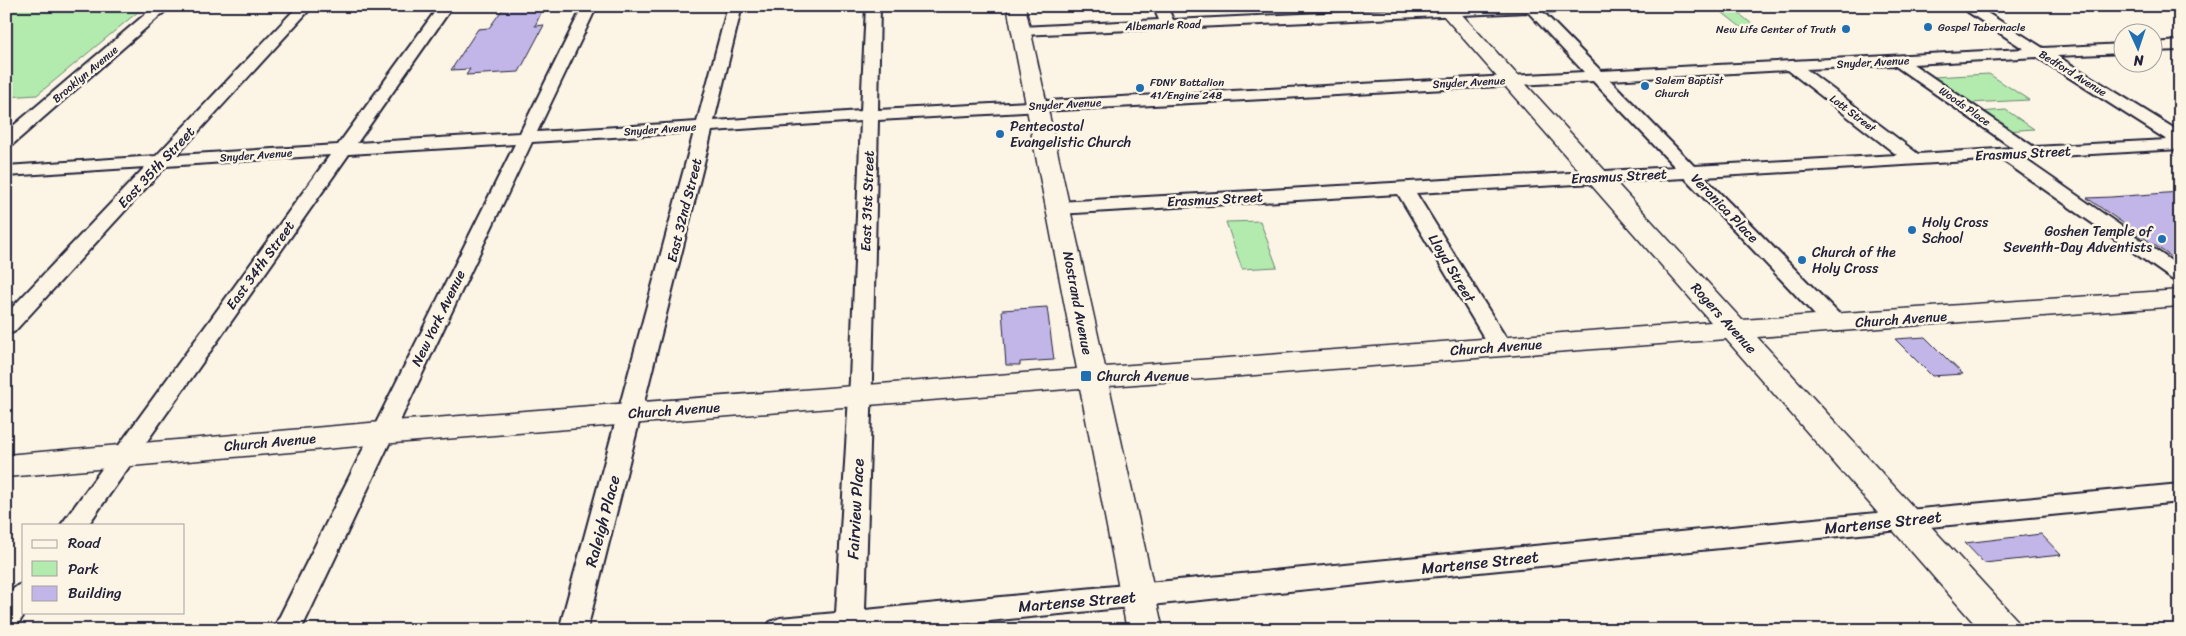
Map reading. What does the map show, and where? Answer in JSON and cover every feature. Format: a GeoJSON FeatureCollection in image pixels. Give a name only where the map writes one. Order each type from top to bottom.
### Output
{"type":"FeatureCollection","features":[{"type":"Feature","properties":{"kind":"main road","name":"Nostrand Avenue"},"geometry":{"type":"LineString","coordinates":[[1016,6],[1144,630]]}},
{"type":"Feature","properties":{"kind":"main road","name":"Rogers Avenue"},"geometry":{"type":"LineString","coordinates":[[1447,9],[2003,630]]}},
{"type":"Feature","properties":{"kind":"main road","name":"Church Avenue"},"geometry":{"type":"LineString","coordinates":[[6,466],[382,432],[1500,346],[1836,324],[2180,298]]}},
{"type":"Feature","properties":{"kind":"street","name":"Brooklyn Avenue"},"geometry":{"type":"LineString","coordinates":[[6,141],[164,6]]}},
{"type":"Feature","properties":{"kind":"street","name":"East 35th Street"},"geometry":{"type":"LineString","coordinates":[[6,327],[306,6]]}},
{"type":"Feature","properties":{"kind":"street","name":"East 34th Street"},"geometry":{"type":"LineString","coordinates":[[75,524],[446,6]]}},
{"type":"Feature","properties":{"kind":"street","name":"New York Avenue"},"geometry":{"type":"LineString","coordinates":[[287,630],[590,6]]}},
{"type":"Feature","properties":{"kind":"street","name":"East 32nd Street"},"geometry":{"type":"LineString","coordinates":[[631,413],[735,6]]}},
{"type":"Feature","properties":{"kind":"street","name":"East 31st Street"},"geometry":{"type":"LineString","coordinates":[[860,396],[873,6]]}},
{"type":"Feature","properties":{"kind":"street"},"geometry":{"type":"LineString","coordinates":[[1160,6],[1168,25]]}},
{"type":"Feature","properties":{"kind":"street"},"geometry":{"type":"LineString","coordinates":[[1297,6],[1306,19]]}},
{"type":"Feature","properties":{"kind":"street","name":"Albemarle Road"},"geometry":{"type":"LineString","coordinates":[[1022,32],[1306,19],[1447,9],[1574,6]]}},
{"type":"Feature","properties":{"kind":"street","name":"Bedford Avenue"},"geometry":{"type":"LineString","coordinates":[[1966,6],[2180,142]]}},
{"type":"Feature","properties":{"kind":"street","name":"Veronica Place"},"geometry":{"type":"LineString","coordinates":[[1531,7],[1836,324]]}},
{"type":"Feature","properties":{"kind":"street"},"geometry":{"type":"LineString","coordinates":[[2164,47],[2180,46]]}},
{"type":"Feature","properties":{"kind":"street","name":"Snyder Avenue"},"geometry":{"type":"LineString","coordinates":[[6,170],[1036,105],[2114,49]]}},
{"type":"Feature","properties":{"kind":"street","name":"Woods Place"},"geometry":{"type":"LineString","coordinates":[[1899,60],[2030,152]]}},
{"type":"Feature","properties":{"kind":"street","name":"Lott Street"},"geometry":{"type":"LineString","coordinates":[[1792,66],[1914,159]]}},
{"type":"Feature","properties":{"kind":"street","name":"Erasmus Street"},"geometry":{"type":"LineString","coordinates":[[1058,208],[1598,178],[2180,142]]}},
{"type":"Feature","properties":{"kind":"street"},"geometry":{"type":"LineString","coordinates":[[2005,154],[2180,276]]}},
{"type":"Feature","properties":{"kind":"street","name":"Lloyd Street"},"geometry":{"type":"LineString","coordinates":[[1404,189],[1500,346]]}},
{"type":"Feature","properties":{"kind":"street","name":"Fairview Place"},"geometry":{"type":"LineString","coordinates":[[850,623],[860,396]]}},
{"type":"Feature","properties":{"kind":"street","name":"Raleigh Place"},"geometry":{"type":"LineString","coordinates":[[573,630],[631,413]]}},
{"type":"Feature","properties":{"kind":"street","name":"Martense Street"},"geometry":{"type":"LineString","coordinates":[[780,630],[2180,494]]}},
{"type":"Feature","properties":{"kind":"street"},"geometry":{"type":"LineString","coordinates":[[6,619],[22,597]]}},
{"type":"Feature","properties":{"kind":"green space"},"geometry":{"type":"Polygon","coordinates":[[[6,6],[145,6],[37,95],[6,97],[6,6]]]}},
{"type":"Feature","properties":{"kind":"green space"},"geometry":{"type":"Polygon","coordinates":[[[1714,6],[1729,6],[1761,31],[1747,32],[1714,6]]]}},
{"type":"Feature","properties":{"kind":"green space"},"geometry":{"type":"Polygon","coordinates":[[[1989,74],[2029,100],[1969,103],[1932,77],[1989,74]]]}},
{"type":"Feature","properties":{"kind":"green space"},"geometry":{"type":"Polygon","coordinates":[[[2006,110],[2034,129],[2006,131],[1979,112],[2006,110]]]}},
{"type":"Feature","properties":{"kind":"green space"},"geometry":{"type":"Polygon","coordinates":[[[1260,221],[1277,267],[1242,269],[1226,222],[1260,221]]]}},
{"type":"Feature","properties":{"kind":"building"},"geometry":{"type":"Polygon","coordinates":[[[544,6],[535,26],[544,25],[519,72],[466,75],[470,69],[451,70],[478,29],[489,28],[502,10],[508,7],[544,6]]]}},
{"type":"Feature","properties":{"kind":"building","name":"Goshen Temple of Seventh-Day Adventists"},"geometry":{"type":"Polygon","coordinates":[[[2180,192],[2180,263],[2087,198],[2111,197],[2180,192]]]}},
{"type":"Feature","properties":{"kind":"building"},"geometry":{"type":"Polygon","coordinates":[[[1047,307],[1054,360],[1020,362],[1020,365],[1006,365],[1002,310],[1047,307]]]}},
{"type":"Feature","properties":{"kind":"building"},"geometry":{"type":"Polygon","coordinates":[[[1925,337],[1963,374],[1932,376],[1895,339],[1925,337]]]}},
{"type":"Feature","properties":{"kind":"building"},"geometry":{"type":"Polygon","coordinates":[[[2041,534],[2061,555],[1984,563],[1965,543],[2041,534]]]}},
{"type":"Feature","properties":{"kind":"place","name":"Gospel Tabernacle"},"geometry":{"type":"Point","coordinates":[1928,27]}},
{"type":"Feature","properties":{"kind":"place","name":"New Life Center of Truth"},"geometry":{"type":"Point","coordinates":[1846,29]}},
{"type":"Feature","properties":{"kind":"place","name":"Salem Baptist Church"},"geometry":{"type":"Point","coordinates":[1645,86]}},
{"type":"Feature","properties":{"kind":"place","name":"FDNY Battalion 41/Engine 248"},"geometry":{"type":"Point","coordinates":[1140,88]}},
{"type":"Feature","properties":{"kind":"place","name":"Pentecostal Evangelistic Church"},"geometry":{"type":"Point","coordinates":[1000,134]}},
{"type":"Feature","properties":{"kind":"place","name":"Holy Cross School"},"geometry":{"type":"Point","coordinates":[1912,230]}},
{"type":"Feature","properties":{"kind":"place","name":"Goshen Temple of Seventh-Day Adventists"},"geometry":{"type":"Point","coordinates":[2162,239]}},
{"type":"Feature","properties":{"kind":"place","name":"Church of the Holy Cross"},"geometry":{"type":"Point","coordinates":[1802,260]}},
{"type":"Feature","properties":{"kind":"place","name":"Church Avenue"},"geometry":{"type":"Point","coordinates":[1086,376]}}]}
